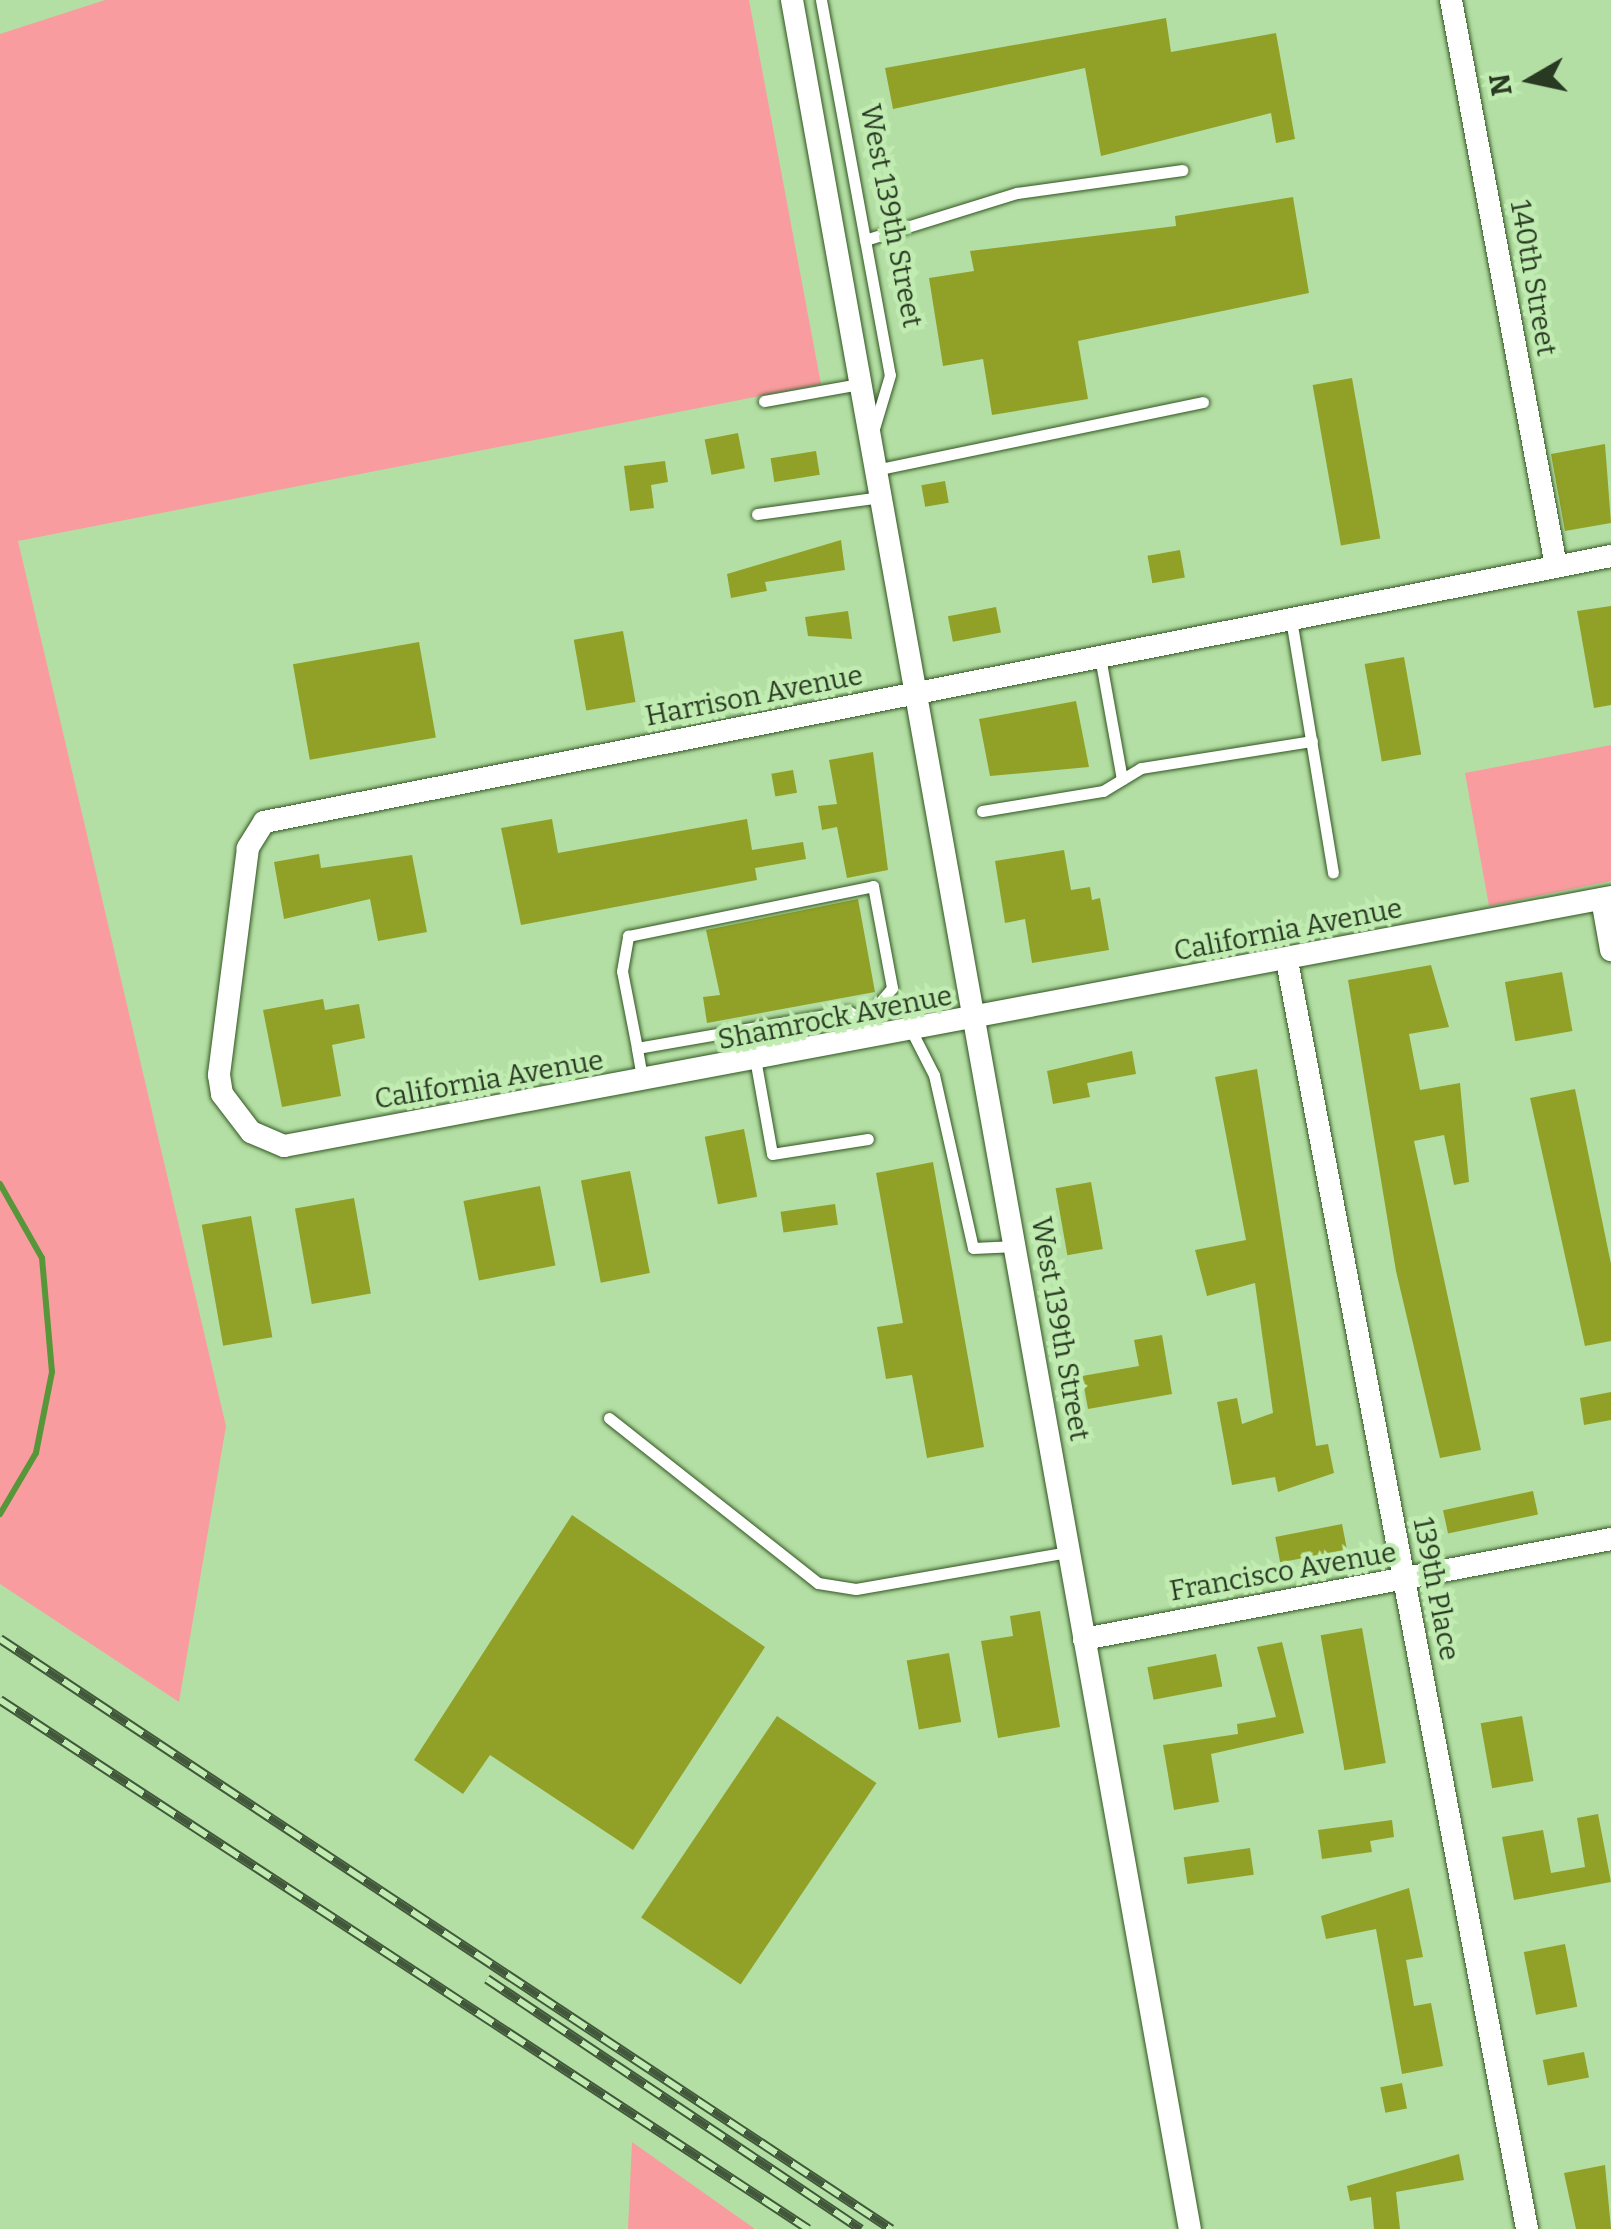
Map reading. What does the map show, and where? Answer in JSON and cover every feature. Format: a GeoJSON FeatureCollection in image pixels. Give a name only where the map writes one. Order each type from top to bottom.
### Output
{"type":"FeatureCollection","features":[{"type":"Feature","properties":{"kind":"street","name":"West 139th Street"},"geometry":{"type":"LineString","coordinates":[[792,0],[1190,2229]]}},
{"type":"Feature","properties":{"kind":"street","name":"140th Street"},"geometry":{"type":"LineString","coordinates":[[1452,0],[1556,566]]}},
{"type":"Feature","properties":{"kind":"street","name":"Harrison Avenue"},"geometry":{"type":"LineString","coordinates":[[284,1146],[251,1132],[219,1074],[248,848],[264,822],[1611,556]]}},
{"type":"Feature","properties":{"kind":"street","name":"California Avenue"},"geometry":{"type":"LineString","coordinates":[[977,1022],[1606,898]]}},
{"type":"Feature","properties":{"kind":"street"},"geometry":{"type":"LineString","coordinates":[[1606,898],[1611,950]]}},
{"type":"Feature","properties":{"kind":"street","name":"139th Place"},"geometry":{"type":"LineString","coordinates":[[1287,961],[1527,2229]]}},
{"type":"Feature","properties":{"kind":"street","name":"Shamrock Avenue"},"geometry":{"type":"LineString","coordinates":[[704,1074],[756,1064],[869,1030],[914,1034],[977,1022]]}},
{"type":"Feature","properties":{"kind":"street","name":"California Avenue"},"geometry":{"type":"LineString","coordinates":[[284,1146],[704,1074]]}},
{"type":"Feature","properties":{"kind":"street","name":"Francisco Avenue"},"geometry":{"type":"LineString","coordinates":[[1084,1639],[1611,1540]]}},
{"type":"Feature","properties":{"kind":"lane","name":"West 139th Street"},"geometry":{"type":"LineString","coordinates":[[820,0],[890,375],[885,415],[870,439]]}},
{"type":"Feature","properties":{"kind":"lane"},"geometry":{"type":"LineString","coordinates":[[865,240],[1017,194],[1182,170]]}},
{"type":"Feature","properties":{"kind":"lane"},"geometry":{"type":"LineString","coordinates":[[764,402],[859,384]]}},
{"type":"Feature","properties":{"kind":"lane"},"geometry":{"type":"LineString","coordinates":[[876,470],[1203,402]]}},
{"type":"Feature","properties":{"kind":"lane"},"geometry":{"type":"LineString","coordinates":[[757,514],[881,497]]}},
{"type":"Feature","properties":{"kind":"lane"},"geometry":{"type":"LineString","coordinates":[[1291,619],[1334,873]]}},
{"type":"Feature","properties":{"kind":"lane"},"geometry":{"type":"LineString","coordinates":[[1100,657],[1122,779]]}},
{"type":"Feature","properties":{"kind":"lane"},"geometry":{"type":"LineString","coordinates":[[982,810],[1102,791],[1141,768],[1312,742]]}},
{"type":"Feature","properties":{"kind":"lane"},"geometry":{"type":"LineString","coordinates":[[637,1048],[848,1012],[869,1030],[892,988],[873,886],[635,932],[624,945],[637,1048],[643,1084]]}},
{"type":"Feature","properties":{"kind":"lane"},"geometry":{"type":"LineString","coordinates":[[914,1034],[934,1076],[974,1248],[1016,1246]]}},
{"type":"Feature","properties":{"kind":"lane"},"geometry":{"type":"LineString","coordinates":[[756,1064],[772,1154],[868,1139]]}},
{"type":"Feature","properties":{"kind":"lane"},"geometry":{"type":"LineString","coordinates":[[609,1418],[818,1583],[856,1589],[1068,1552]]}},
{"type":"Feature","properties":{"kind":"shaded area"},"geometry":{"type":"Polygon","coordinates":[[[105,0],[749,0],[821,384],[18,541],[226,1426],[179,1702],[0,1584],[0,34],[105,0]]]}},
{"type":"Feature","properties":{"kind":"shaded area"},"geometry":{"type":"Polygon","coordinates":[[[1611,745],[1611,881],[1489,906],[1465,773],[1611,745]]]}},
{"type":"Feature","properties":{"kind":"shaded area"},"geometry":{"type":"Polygon","coordinates":[[[632,2142],[755,2229],[628,2229],[632,2142]]]}},
{"type":"Feature","properties":{"kind":"building"},"geometry":{"type":"Polygon","coordinates":[[[1166,18],[1171,52],[1276,33],[1295,139],[1276,143],[1271,113],[1101,156],[1085,68],[893,109],[885,68],[1166,18]]]}},
{"type":"Feature","properties":{"kind":"building"},"geometry":{"type":"Polygon","coordinates":[[[1293,197],[1309,293],[1078,341],[1088,399],[992,415],[983,359],[943,366],[929,278],[974,271],[970,251],[1176,226],[1175,216],[1293,197]]]}},
{"type":"Feature","properties":{"kind":"building"},"geometry":{"type":"Polygon","coordinates":[[[1352,378],[1380,539],[1341,545],[1313,385],[1352,378]]]}},
{"type":"Feature","properties":{"kind":"building"},"geometry":{"type":"Polygon","coordinates":[[[738,433],[745,468],[711,475],[705,439],[738,433]]]}},
{"type":"Feature","properties":{"kind":"building"},"geometry":{"type":"Polygon","coordinates":[[[1605,444],[1611,523],[1565,531],[1551,454],[1605,444]]]}},
{"type":"Feature","properties":{"kind":"building"},"geometry":{"type":"Polygon","coordinates":[[[816,451],[820,475],[774,482],[771,458],[816,451]]]}},
{"type":"Feature","properties":{"kind":"building"},"geometry":{"type":"Polygon","coordinates":[[[665,461],[668,482],[651,485],[654,508],[630,511],[624,466],[665,461]]]}},
{"type":"Feature","properties":{"kind":"building"},"geometry":{"type":"Polygon","coordinates":[[[945,481],[949,503],[925,507],[921,485],[945,481]]]}},
{"type":"Feature","properties":{"kind":"building"},"geometry":{"type":"Polygon","coordinates":[[[841,540],[845,570],[765,582],[767,591],[731,598],[727,574],[841,540]]]}},
{"type":"Feature","properties":{"kind":"building"},"geometry":{"type":"Polygon","coordinates":[[[1180,550],[1185,578],[1152,583],[1148,556],[1180,550]]]}},
{"type":"Feature","properties":{"kind":"building"},"geometry":{"type":"Polygon","coordinates":[[[1611,606],[1611,705],[1594,708],[1577,611],[1611,606]]]}},
{"type":"Feature","properties":{"kind":"building"},"geometry":{"type":"Polygon","coordinates":[[[996,607],[1001,633],[953,642],[948,616],[996,607]]]}},
{"type":"Feature","properties":{"kind":"building"},"geometry":{"type":"Polygon","coordinates":[[[848,611],[852,639],[808,636],[805,617],[848,611]]]}},
{"type":"Feature","properties":{"kind":"building"},"geometry":{"type":"Polygon","coordinates":[[[623,631],[636,702],[586,711],[574,640],[623,631]]]}},
{"type":"Feature","properties":{"kind":"building"},"geometry":{"type":"Polygon","coordinates":[[[419,642],[436,738],[310,760],[293,664],[419,642]]]}},
{"type":"Feature","properties":{"kind":"building"},"geometry":{"type":"Polygon","coordinates":[[[1404,657],[1421,754],[1382,761],[1365,664],[1404,657]]]}},
{"type":"Feature","properties":{"kind":"building"},"geometry":{"type":"Polygon","coordinates":[[[1076,701],[1089,767],[990,776],[979,719],[1076,701]]]}},
{"type":"Feature","properties":{"kind":"building"},"geometry":{"type":"Polygon","coordinates":[[[873,752],[888,870],[847,878],[837,827],[822,830],[818,806],[837,804],[829,760],[873,752]]]}},
{"type":"Feature","properties":{"kind":"building"},"geometry":{"type":"Polygon","coordinates":[[[793,770],[797,793],[775,796],[771,774],[793,770]]]}},
{"type":"Feature","properties":{"kind":"building"},"geometry":{"type":"Polygon","coordinates":[[[552,819],[558,853],[747,819],[752,850],[803,842],[806,859],[755,868],[757,880],[521,925],[501,828],[552,819]]]}},
{"type":"Feature","properties":{"kind":"building"},"geometry":{"type":"Polygon","coordinates":[[[1064,850],[1071,890],[1090,887],[1092,900],[1100,898],[1109,950],[1032,963],[1025,919],[1005,923],[995,861],[1064,850]]]}},
{"type":"Feature","properties":{"kind":"building"},"geometry":{"type":"Polygon","coordinates":[[[319,854],[321,868],[412,855],[427,932],[378,941],[370,899],[284,919],[274,862],[319,854]]]}},
{"type":"Feature","properties":{"kind":"building"},"geometry":{"type":"Polygon","coordinates":[[[858,899],[875,992],[707,1023],[703,997],[720,995],[706,930],[858,899]]]}},
{"type":"Feature","properties":{"kind":"building"},"geometry":{"type":"Polygon","coordinates":[[[1431,965],[1449,1027],[1409,1034],[1420,1090],[1460,1083],[1469,1182],[1454,1185],[1444,1135],[1414,1141],[1481,1450],[1440,1458],[1396,1271],[1348,980],[1431,965]]]}},
{"type":"Feature","properties":{"kind":"building"},"geometry":{"type":"Polygon","coordinates":[[[1562,972],[1572,1031],[1515,1041],[1505,982],[1562,972]]]}},
{"type":"Feature","properties":{"kind":"building"},"geometry":{"type":"Polygon","coordinates":[[[323,999],[325,1010],[359,1004],[365,1038],[332,1045],[341,1096],[282,1107],[263,1010],[323,999]]]}},
{"type":"Feature","properties":{"kind":"building"},"geometry":{"type":"Polygon","coordinates":[[[1132,1051],[1136,1074],[1087,1083],[1090,1097],[1053,1104],[1047,1071],[1132,1051]]]}},
{"type":"Feature","properties":{"kind":"building"},"geometry":{"type":"Polygon","coordinates":[[[1257,1069],[1316,1446],[1328,1444],[1334,1473],[1278,1492],[1275,1477],[1232,1485],[1217,1402],[1237,1398],[1242,1424],[1273,1413],[1255,1283],[1207,1296],[1195,1250],[1246,1240],[1215,1077],[1257,1069]]]}},
{"type":"Feature","properties":{"kind":"building"},"geometry":{"type":"Polygon","coordinates":[[[1575,1089],[1611,1264],[1611,1341],[1585,1346],[1530,1098],[1575,1089]]]}},
{"type":"Feature","properties":{"kind":"building"},"geometry":{"type":"Polygon","coordinates":[[[744,1129],[757,1197],[718,1204],[705,1137],[744,1129]]]}},
{"type":"Feature","properties":{"kind":"building"},"geometry":{"type":"Polygon","coordinates":[[[933,1162],[984,1447],[927,1458],[912,1375],[886,1379],[877,1327],[903,1323],[876,1173],[933,1162]]]}},
{"type":"Feature","properties":{"kind":"building"},"geometry":{"type":"Polygon","coordinates":[[[630,1171],[650,1273],[601,1283],[581,1181],[630,1171]]]}},
{"type":"Feature","properties":{"kind":"building"},"geometry":{"type":"Polygon","coordinates":[[[1091,1182],[1103,1249],[1067,1255],[1056,1188],[1091,1182]]]}},
{"type":"Feature","properties":{"kind":"building"},"geometry":{"type":"Polygon","coordinates":[[[540,1186],[555,1266],[479,1280],[463,1201],[540,1186]]]}},
{"type":"Feature","properties":{"kind":"building"},"geometry":{"type":"Polygon","coordinates":[[[354,1198],[371,1294],[312,1304],[295,1208],[354,1198]]]}},
{"type":"Feature","properties":{"kind":"building"},"geometry":{"type":"Polygon","coordinates":[[[835,1204],[838,1225],[783,1232],[781,1212],[835,1204]]]}},
{"type":"Feature","properties":{"kind":"building"},"geometry":{"type":"Polygon","coordinates":[[[251,1216],[272,1337],[223,1346],[202,1225],[251,1216]]]}},
{"type":"Feature","properties":{"kind":"building"},"geometry":{"type":"Polygon","coordinates":[[[1162,1335],[1172,1394],[1088,1409],[1082,1376],[1139,1366],[1134,1340],[1162,1335]]]}},
{"type":"Feature","properties":{"kind":"building"},"geometry":{"type":"Polygon","coordinates":[[[1611,1392],[1611,1420],[1584,1425],[1580,1398],[1611,1392]]]}},
{"type":"Feature","properties":{"kind":"building"},"geometry":{"type":"Polygon","coordinates":[[[1533,1491],[1538,1514],[1448,1534],[1443,1510],[1533,1491]]]}},
{"type":"Feature","properties":{"kind":"building"},"geometry":{"type":"Polygon","coordinates":[[[572,1515],[765,1647],[633,1850],[490,1755],[463,1794],[414,1760],[572,1515]]]}},
{"type":"Feature","properties":{"kind":"building"},"geometry":{"type":"Polygon","coordinates":[[[1342,1524],[1347,1550],[1280,1562],[1275,1537],[1342,1524]]]}},
{"type":"Feature","properties":{"kind":"building"},"geometry":{"type":"Polygon","coordinates":[[[1040,1611],[1060,1727],[998,1738],[981,1641],[1013,1636],[1010,1616],[1040,1611]]]}},
{"type":"Feature","properties":{"kind":"building"},"geometry":{"type":"Polygon","coordinates":[[[1362,1628],[1386,1763],[1344,1770],[1321,1635],[1362,1628]]]}},
{"type":"Feature","properties":{"kind":"building"},"geometry":{"type":"Polygon","coordinates":[[[1282,1642],[1304,1733],[1211,1754],[1219,1802],[1174,1810],[1163,1745],[1238,1734],[1237,1724],[1276,1717],[1257,1647],[1282,1642]]]}},
{"type":"Feature","properties":{"kind":"building"},"geometry":{"type":"Polygon","coordinates":[[[949,1653],[961,1722],[919,1729],[907,1660],[949,1653]]]}},
{"type":"Feature","properties":{"kind":"building"},"geometry":{"type":"Polygon","coordinates":[[[1216,1654],[1222,1686],[1154,1700],[1147,1667],[1216,1654]]]}},
{"type":"Feature","properties":{"kind":"building"},"geometry":{"type":"Polygon","coordinates":[[[777,1716],[876,1783],[741,1985],[641,1917],[777,1716]]]}},
{"type":"Feature","properties":{"kind":"building"},"geometry":{"type":"Polygon","coordinates":[[[1522,1716],[1533,1781],[1492,1788],[1481,1723],[1522,1716]]]}},
{"type":"Feature","properties":{"kind":"building"},"geometry":{"type":"Polygon","coordinates":[[[1598,1814],[1611,1882],[1514,1900],[1502,1837],[1543,1830],[1551,1873],[1585,1867],[1577,1818],[1598,1814]]]}},
{"type":"Feature","properties":{"kind":"building"},"geometry":{"type":"Polygon","coordinates":[[[1392,1820],[1394,1837],[1370,1841],[1372,1852],[1322,1859],[1318,1830],[1392,1820]]]}},
{"type":"Feature","properties":{"kind":"building"},"geometry":{"type":"Polygon","coordinates":[[[1250,1848],[1254,1875],[1187,1884],[1184,1857],[1250,1848]]]}},
{"type":"Feature","properties":{"kind":"building"},"geometry":{"type":"Polygon","coordinates":[[[1409,1888],[1423,1957],[1406,1960],[1414,2006],[1431,2003],[1443,2066],[1402,2074],[1376,1929],[1326,1939],[1321,1916],[1409,1888]]]}},
{"type":"Feature","properties":{"kind":"building"},"geometry":{"type":"Polygon","coordinates":[[[1565,1944],[1577,2007],[1536,2015],[1524,1952],[1565,1944]]]}},
{"type":"Feature","properties":{"kind":"building"},"geometry":{"type":"Polygon","coordinates":[[[1584,2052],[1589,2078],[1548,2086],[1543,2060],[1584,2052]]]}},
{"type":"Feature","properties":{"kind":"building"},"geometry":{"type":"Polygon","coordinates":[[[1402,2083],[1407,2109],[1385,2113],[1380,2087],[1402,2083]]]}},
{"type":"Feature","properties":{"kind":"building"},"geometry":{"type":"Polygon","coordinates":[[[1459,2154],[1464,2180],[1396,2192],[1400,2229],[1374,2229],[1371,2197],[1350,2201],[1347,2186],[1459,2154]]]}},
{"type":"Feature","properties":{"kind":"building"},"geometry":{"type":"Polygon","coordinates":[[[1605,2165],[1611,2229],[1576,2229],[1564,2173],[1605,2165]]]}},
{"type":"Feature","properties":{"kind":"waterway"},"geometry":{"type":"LineString","coordinates":[[0,1184],[42,1258],[52,1372],[36,1453],[0,1514]]}},
{"type":"Feature","properties":{"kind":"railway"},"geometry":{"type":"LineString","coordinates":[[0,1639],[891,2229]]}},
{"type":"Feature","properties":{"kind":"railway"},"geometry":{"type":"LineString","coordinates":[[0,1700],[808,2229]]}},
{"type":"Feature","properties":{"kind":"railway"},"geometry":{"type":"LineString","coordinates":[[487,1979],[861,2229]]}}]}
